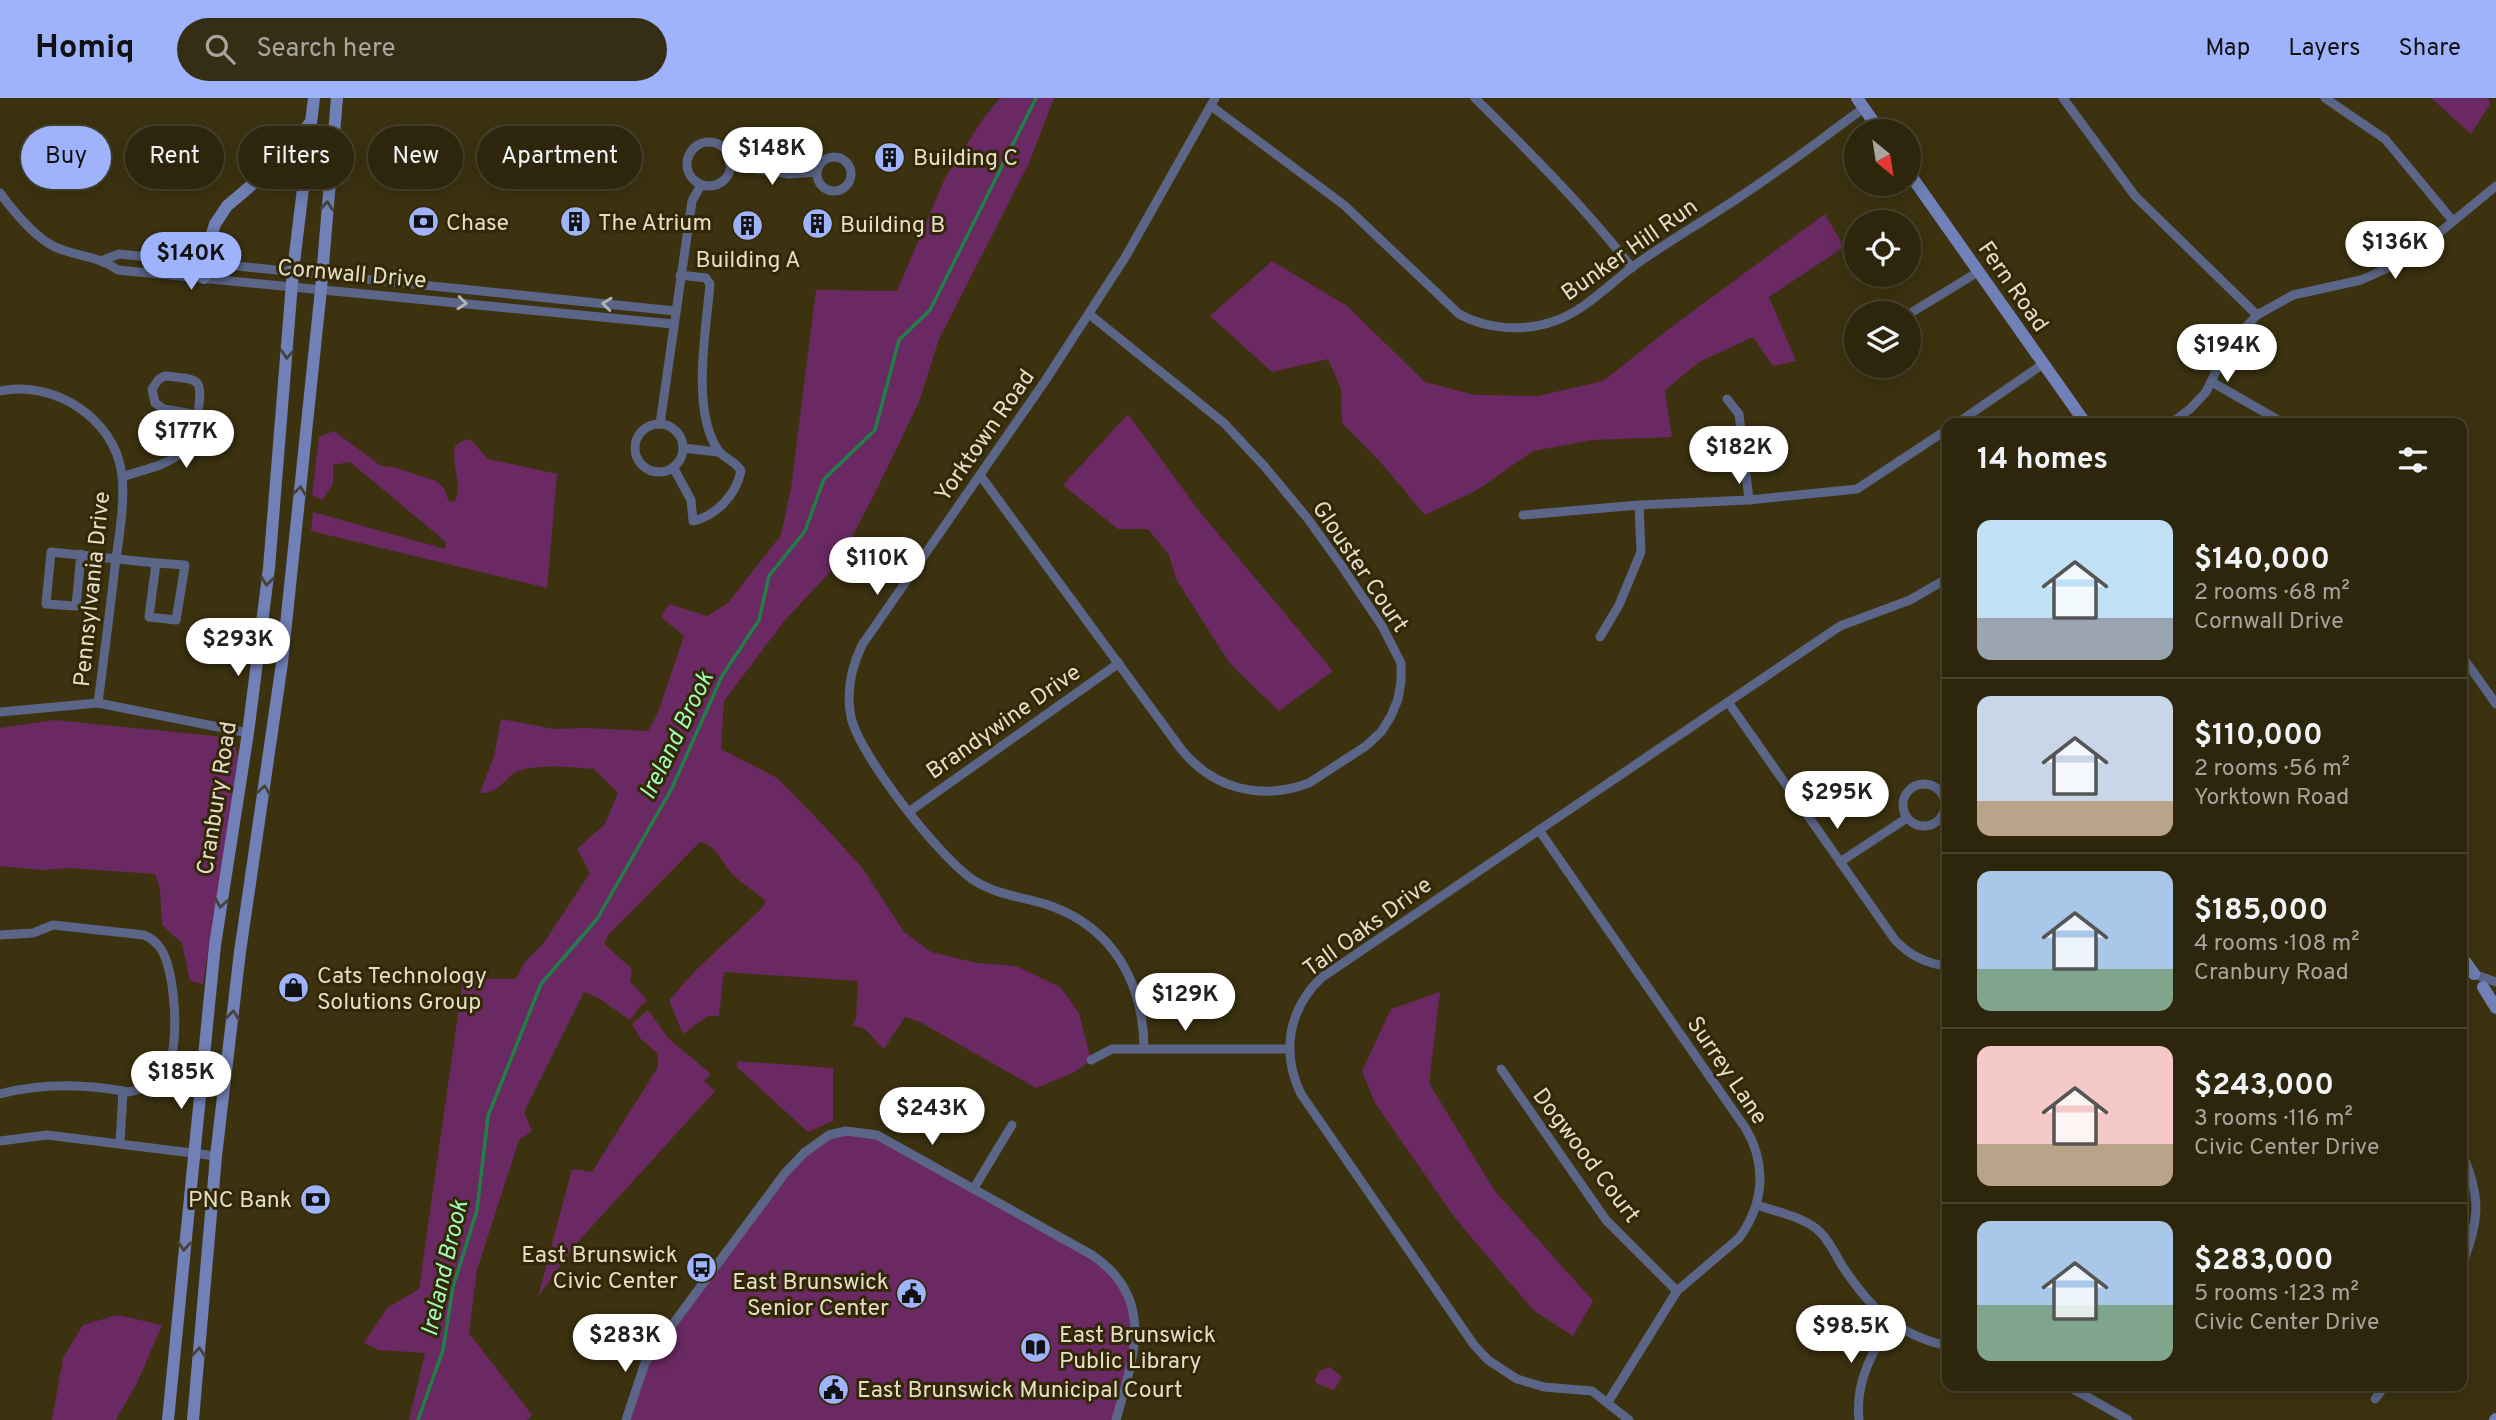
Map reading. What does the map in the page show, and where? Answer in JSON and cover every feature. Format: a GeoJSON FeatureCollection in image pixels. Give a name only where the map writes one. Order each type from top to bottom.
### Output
{"type":"FeatureCollection","features":[{"type":"Feature","properties":{"kind":"main road","name":"Cranbury Road"},"geometry":{"type":"LineString","coordinates":[[168,1420],[215,945],[269,568],[293,271],[314,98]]}},
{"type":"Feature","properties":{"kind":"main road","name":"Cranbury Road"},"geometry":{"type":"LineString","coordinates":[[192,1420],[216,1156],[241,946],[282,663],[321,289],[337,98]]}},
{"type":"Feature","properties":{"kind":"main road"},"geometry":{"type":"LineString","coordinates":[[1861,103],[1872,119]]}},
{"type":"Feature","properties":{"kind":"main road"},"geometry":{"type":"LineString","coordinates":[[204,278],[215,224],[228,206],[288,155],[312,118]]}},
{"type":"Feature","properties":{"kind":"main road","name":"Fern Road"},"geometry":{"type":"LineString","coordinates":[[1922,192],[2082,418]]}},
{"type":"Feature","properties":{"kind":"main road"},"geometry":{"type":"LineString","coordinates":[[2467,964],[2474,974]]}},
{"type":"Feature","properties":{"kind":"main road"},"geometry":{"type":"LineString","coordinates":[[2483,987],[2496,1008]]}},
{"type":"Feature","properties":{"kind":"street"},"geometry":{"type":"LineString","coordinates":[[1475,98],[1588,214],[1632,268]]}},
{"type":"Feature","properties":{"kind":"street"},"geometry":{"type":"LineString","coordinates":[[2063,98],[2135,197],[2257,315]]}},
{"type":"Feature","properties":{"kind":"street"},"geometry":{"type":"LineString","coordinates":[[2325,98],[2385,139],[2453,222]]}},
{"type":"Feature","properties":{"kind":"street","name":"Bunker Hill Run"},"geometry":{"type":"LineString","coordinates":[[1213,102],[1345,205],[1459,314],[1472,321],[1492,326],[1517,328],[1552,322],[1589,302],[1632,268],[1761,183],[1861,103]]}},
{"type":"Feature","properties":{"kind":"street","name":"Yorktown Road"},"geometry":{"type":"LineString","coordinates":[[1144,1047],[1141,1011],[1133,983],[1119,957],[1099,936],[1063,911],[1003,894],[975,881],[940,851],[868,756],[859,740],[849,708],[851,676],[867,635],[980,475],[1126,256],[1213,102]]}},
{"type":"Feature","properties":{"kind":"street"},"geometry":{"type":"LineString","coordinates":[[709,142],[721,146],[730,158],[730,165],[729,172],[715,185],[701,185],[691,178],[687,168],[689,156],[697,146],[709,142]]}},
{"type":"Feature","properties":{"kind":"street"},"geometry":{"type":"LineString","coordinates":[[838,157],[848,163],[852,174],[848,185],[833,191],[819,183],[817,172],[827,158],[838,157]]}},
{"type":"Feature","properties":{"kind":"street"},"geometry":{"type":"LineString","coordinates":[[730,165],[789,174],[817,172]]}},
{"type":"Feature","properties":{"kind":"street"},"geometry":{"type":"LineString","coordinates":[[660,424],[692,201],[701,185]]}},
{"type":"Feature","properties":{"kind":"street"},"geometry":{"type":"LineString","coordinates":[[2177,418],[2198,401],[2212,382],[2229,345],[2257,315],[2292,295],[2342,285],[2381,272],[2416,252],[2496,186]]}},
{"type":"Feature","properties":{"kind":"street"},"geometry":{"type":"LineString","coordinates":[[0,193],[12,209],[53,246],[103,260]]}},
{"type":"Feature","properties":{"kind":"street","name":"Cornwall Drive"},"geometry":{"type":"LineString","coordinates":[[103,260],[119,254],[675,311]]}},
{"type":"Feature","properties":{"kind":"street","name":"Cornwall Drive"},"geometry":{"type":"LineString","coordinates":[[103,260],[118,270],[673,324]]}},
{"type":"Feature","properties":{"kind":"street"},"geometry":{"type":"LineString","coordinates":[[1921,307],[1978,272]]}},
{"type":"Feature","properties":{"kind":"street"},"geometry":{"type":"LineString","coordinates":[[680,275],[706,278],[710,284],[701,400],[719,452]]}},
{"type":"Feature","properties":{"kind":"street","name":"Glouster Court"},"geometry":{"type":"LineString","coordinates":[[980,475],[1196,765],[1214,778],[1234,787],[1266,792],[1288,790],[1309,783],[1366,746],[1381,732],[1398,699],[1401,663],[1382,626],[1308,519],[1224,423],[1088,314]]}},
{"type":"Feature","properties":{"kind":"street"},"geometry":{"type":"LineString","coordinates":[[1965,418],[2043,364]]}},
{"type":"Feature","properties":{"kind":"street"},"geometry":{"type":"LineString","coordinates":[[122,477],[169,461],[184,453],[194,439],[198,415],[200,391],[197,382],[165,376],[154,384],[153,396],[161,408],[198,415]]}},
{"type":"Feature","properties":{"kind":"street"},"geometry":{"type":"LineString","coordinates":[[2212,382],[2275,418]]}},
{"type":"Feature","properties":{"kind":"street","name":"Pennsylvania Drive"},"geometry":{"type":"LineString","coordinates":[[0,391],[40,391],[60,397],[79,408],[95,422],[108,439],[117,459],[122,477],[116,558],[98,703]]}},
{"type":"Feature","properties":{"kind":"street"},"geometry":{"type":"LineString","coordinates":[[1727,399],[1739,414],[1749,500]]}},
{"type":"Feature","properties":{"kind":"street"},"geometry":{"type":"LineString","coordinates":[[660,424],[674,429],[683,448],[673,467],[658,472],[643,465],[636,451],[639,435],[645,429],[660,424]]}},
{"type":"Feature","properties":{"kind":"street"},"geometry":{"type":"LineString","coordinates":[[1523,515],[1639,505],[1749,500],[1857,489],[1942,433]]}},
{"type":"Feature","properties":{"kind":"street"},"geometry":{"type":"LineString","coordinates":[[673,467],[691,500],[693,521],[708,518],[721,507],[741,471],[738,465],[719,452],[683,448]]}},
{"type":"Feature","properties":{"kind":"street"},"geometry":{"type":"LineString","coordinates":[[1600,637],[1619,605],[1641,552],[1639,505]]}},
{"type":"Feature","properties":{"kind":"street"},"geometry":{"type":"LineString","coordinates":[[81,554],[76,606],[46,604],[51,552],[81,554],[185,565],[176,620],[149,617],[156,563]]}},
{"type":"Feature","properties":{"kind":"street","name":"Tall Oaks Drive"},"geometry":{"type":"LineString","coordinates":[[1629,1420],[1592,1391],[1531,1385],[1502,1371],[1481,1353],[1301,1094],[1293,1076],[1289,1049],[1291,1028],[1297,1009],[1321,978],[1840,626],[1910,600],[1942,581]]}},
{"type":"Feature","properties":{"kind":"street","name":"Brandywine Drive"},"geometry":{"type":"LineString","coordinates":[[910,811],[1119,663]]}},
{"type":"Feature","properties":{"kind":"street"},"geometry":{"type":"LineString","coordinates":[[2467,663],[2496,704]]}},
{"type":"Feature","properties":{"kind":"street"},"geometry":{"type":"LineString","coordinates":[[1728,702],[1900,946],[1924,961],[1942,965]]}},
{"type":"Feature","properties":{"kind":"street"},"geometry":{"type":"LineString","coordinates":[[0,712],[98,703],[247,733]]}},
{"type":"Feature","properties":{"kind":"street"},"geometry":{"type":"LineString","coordinates":[[1942,795],[1930,784],[1924,783],[1911,787],[1903,798],[1902,805],[1907,818],[1917,825],[1936,822],[1942,814]]}},
{"type":"Feature","properties":{"kind":"street"},"geometry":{"type":"LineString","coordinates":[[1840,862],[1907,818]]}},
{"type":"Feature","properties":{"kind":"street","name":"Surrey Lane"},"geometry":{"type":"LineString","coordinates":[[1539,830],[1746,1129],[1760,1164],[1761,1184],[1751,1220],[1739,1238],[1677,1291],[1608,1402]]}},
{"type":"Feature","properties":{"kind":"street"},"geometry":{"type":"LineString","coordinates":[[0,935],[33,933],[54,925],[144,935],[150,938],[161,949],[169,967],[174,1041],[173,1055],[164,1073],[157,1081],[138,1090],[65,1086],[36,1087],[0,1094]]}},
{"type":"Feature","properties":{"kind":"street"},"geometry":{"type":"LineString","coordinates":[[2474,974],[2496,982]]}},
{"type":"Feature","properties":{"kind":"street"},"geometry":{"type":"LineString","coordinates":[[2474,974],[2483,987],[2496,998]]}},
{"type":"Feature","properties":{"kind":"street"},"geometry":{"type":"LineString","coordinates":[[1091,1060],[1112,1049],[1144,1047],[1289,1049]]}},
{"type":"Feature","properties":{"kind":"street","name":"Dogwood Court"},"geometry":{"type":"LineString","coordinates":[[1501,1069],[1606,1220],[1677,1291]]}},
{"type":"Feature","properties":{"kind":"street"},"geometry":{"type":"LineString","coordinates":[[120,1143],[123,1091]]}},
{"type":"Feature","properties":{"kind":"street"},"geometry":{"type":"LineString","coordinates":[[974,1188],[1012,1125]]}},
{"type":"Feature","properties":{"kind":"street"},"geometry":{"type":"LineString","coordinates":[[626,1420],[645,1363],[785,1173],[817,1141],[846,1131],[877,1135],[1092,1255],[1107,1266],[1125,1289],[1132,1306],[1136,1335],[1116,1420]]}},
{"type":"Feature","properties":{"kind":"street"},"geometry":{"type":"LineString","coordinates":[[0,1141],[47,1135],[216,1156]]}},
{"type":"Feature","properties":{"kind":"street"},"geometry":{"type":"LineString","coordinates":[[2467,1168],[2477,1197],[2476,1215],[2467,1248]]}},
{"type":"Feature","properties":{"kind":"street"},"geometry":{"type":"LineString","coordinates":[[1757,1205],[1804,1222],[1820,1232],[1866,1300],[1890,1321],[1924,1339],[1942,1344]]}},
{"type":"Feature","properties":{"kind":"street"},"geometry":{"type":"LineString","coordinates":[[1859,1420],[1857,1403],[1860,1385],[1870,1357],[1890,1321]]}},
{"type":"Feature","properties":{"kind":"street"},"geometry":{"type":"LineString","coordinates":[[2077,1391],[2128,1420]]}},
{"type":"Feature","properties":{"kind":"street"},"geometry":{"type":"LineString","coordinates":[[2375,1399],[2381,1391]]}},
{"type":"Feature","properties":{"kind":"shaded area"},"geometry":{"type":"Polygon","coordinates":[[[1000,98],[1054,98],[1029,163],[939,339],[919,402],[875,493],[837,565],[785,620],[724,701],[721,749],[777,778],[863,869],[904,932],[931,952],[977,963],[1016,966],[1060,987],[1079,1013],[1091,1060],[1075,1072],[1036,1088],[920,1022],[905,1017],[884,1049],[865,1029],[852,1025],[856,1019],[858,981],[724,972],[719,1016],[708,1016],[683,1034],[669,1000],[766,901],[734,876],[711,846],[700,842],[608,935],[604,944],[632,969],[630,981],[648,1001],[641,1005],[630,1020],[597,997],[584,992],[524,1112],[532,1131],[519,1140],[477,1270],[469,1333],[532,1415],[527,1420],[409,1420],[425,1353],[379,1350],[364,1343],[387,1308],[419,1289],[463,979],[516,979],[524,963],[543,944],[590,873],[577,849],[605,824],[618,793],[594,769],[558,766],[516,772],[493,790],[480,793],[494,756],[501,719],[554,729],[648,731],[657,715],[684,636],[661,617],[669,604],[707,616],[728,603],[781,535],[791,488],[816,290],[897,291],[945,178],[985,116],[1000,98]]]}},
{"type":"Feature","properties":{"kind":"shaded area"},"geometry":{"type":"Polygon","coordinates":[[[2431,98],[2488,98],[2490,104],[2471,134],[2431,98]]]}},
{"type":"Feature","properties":{"kind":"shaded area"},"geometry":{"type":"Polygon","coordinates":[[[1825,214],[1844,247],[1769,297],[1796,361],[1773,366],[1753,337],[1699,362],[1665,390],[1672,437],[1593,440],[1533,451],[1477,490],[1425,515],[1383,465],[1342,423],[1341,389],[1328,359],[1272,372],[1210,316],[1272,261],[1347,306],[1425,382],[1475,395],[1538,396],[1603,381],[1825,214]]]}},
{"type":"Feature","properties":{"kind":"shaded area"},"geometry":{"type":"Polygon","coordinates":[[[1128,414],[1199,511],[1333,671],[1279,711],[1230,664],[1176,579],[1169,555],[1148,529],[1118,529],[1063,485],[1128,414]]]}},
{"type":"Feature","properties":{"kind":"shaded area"},"geometry":{"type":"Polygon","coordinates":[[[334,431],[381,466],[394,467],[436,481],[444,488],[449,502],[455,501],[457,494],[455,446],[466,439],[472,441],[488,459],[557,474],[547,588],[311,531],[313,512],[445,549],[446,542],[350,462],[333,465],[333,484],[322,500],[312,495],[319,437],[334,431]]]}},
{"type":"Feature","properties":{"kind":"shaded area"},"geometry":{"type":"Polygon","coordinates":[[[54,720],[225,737],[235,745],[238,757],[203,984],[190,981],[182,943],[162,925],[160,888],[155,874],[0,866],[0,728],[54,720]]]}},
{"type":"Feature","properties":{"kind":"shaded area"},"geometry":{"type":"Polygon","coordinates":[[[1440,992],[1429,1083],[1494,1190],[1593,1301],[1573,1336],[1533,1310],[1455,1218],[1375,1103],[1362,1071],[1391,1009],[1440,992]]]}},
{"type":"Feature","properties":{"kind":"shaded area"},"geometry":{"type":"Polygon","coordinates":[[[648,1010],[668,1038],[711,1074],[704,1081],[715,1091],[575,1245],[538,1297],[572,1169],[592,1172],[658,1067],[658,1054],[640,1038],[632,1024],[648,1010]]]}},
{"type":"Feature","properties":{"kind":"shaded area"},"geometry":{"type":"Polygon","coordinates":[[[737,1061],[833,1068],[833,1121],[808,1132],[737,1067],[737,1061]]]}},
{"type":"Feature","properties":{"kind":"shaded area"},"geometry":{"type":"Polygon","coordinates":[[[829,1135],[877,1135],[1092,1255],[1114,1273],[1136,1325],[1116,1420],[626,1420],[645,1363],[785,1173],[829,1135]]]}},
{"type":"Feature","properties":{"kind":"shaded area"},"geometry":{"type":"Polygon","coordinates":[[[117,1315],[162,1325],[138,1381],[116,1420],[52,1420],[63,1358],[83,1325],[117,1315]]]}},
{"type":"Feature","properties":{"kind":"shaded area"},"geometry":{"type":"Polygon","coordinates":[[[1330,1367],[1342,1377],[1334,1390],[1317,1384],[1315,1380],[1319,1371],[1330,1367]]]}},
{"type":"Feature","properties":{"kind":"waterway","name":"Ireland Brook"},"geometry":{"type":"LineString","coordinates":[[418,1420],[443,1350],[453,1287],[477,1210],[488,1116],[541,984],[597,919],[671,790],[722,676],[759,620],[769,576],[805,531],[824,479],[875,430],[899,340],[930,310],[1036,98]]}},
{"type":"Feature","properties":{"kind":"place","name":"Building C"},"geometry":{"type":"Point","coordinates":[890,157]}},
{"type":"Feature","properties":{"kind":"place","name":"Chase"},"geometry":{"type":"Point","coordinates":[423,222]}},
{"type":"Feature","properties":{"kind":"place","name":"The Atrium"},"geometry":{"type":"Point","coordinates":[575,222]}},
{"type":"Feature","properties":{"kind":"place","name":"Building B"},"geometry":{"type":"Point","coordinates":[817,224]}},
{"type":"Feature","properties":{"kind":"place","name":"Building A"},"geometry":{"type":"Point","coordinates":[748,225]}},
{"type":"Feature","properties":{"kind":"place","name":"Cats Technology Solutions Group"},"geometry":{"type":"Point","coordinates":[294,988]}},
{"type":"Feature","properties":{"kind":"place","name":"PNC Bank"},"geometry":{"type":"Point","coordinates":[315,1199]}},
{"type":"Feature","properties":{"kind":"place","name":"East Brunswick Civic Center"},"geometry":{"type":"Point","coordinates":[701,1267]}},
{"type":"Feature","properties":{"kind":"place","name":"East Brunswick Senior Center"},"geometry":{"type":"Point","coordinates":[912,1294]}},
{"type":"Feature","properties":{"kind":"place","name":"East Brunswick Public Library"},"geometry":{"type":"Point","coordinates":[1036,1347]}},
{"type":"Feature","properties":{"kind":"place","name":"East Brunswick Municipal Court"},"geometry":{"type":"Point","coordinates":[834,1389]}}]}
